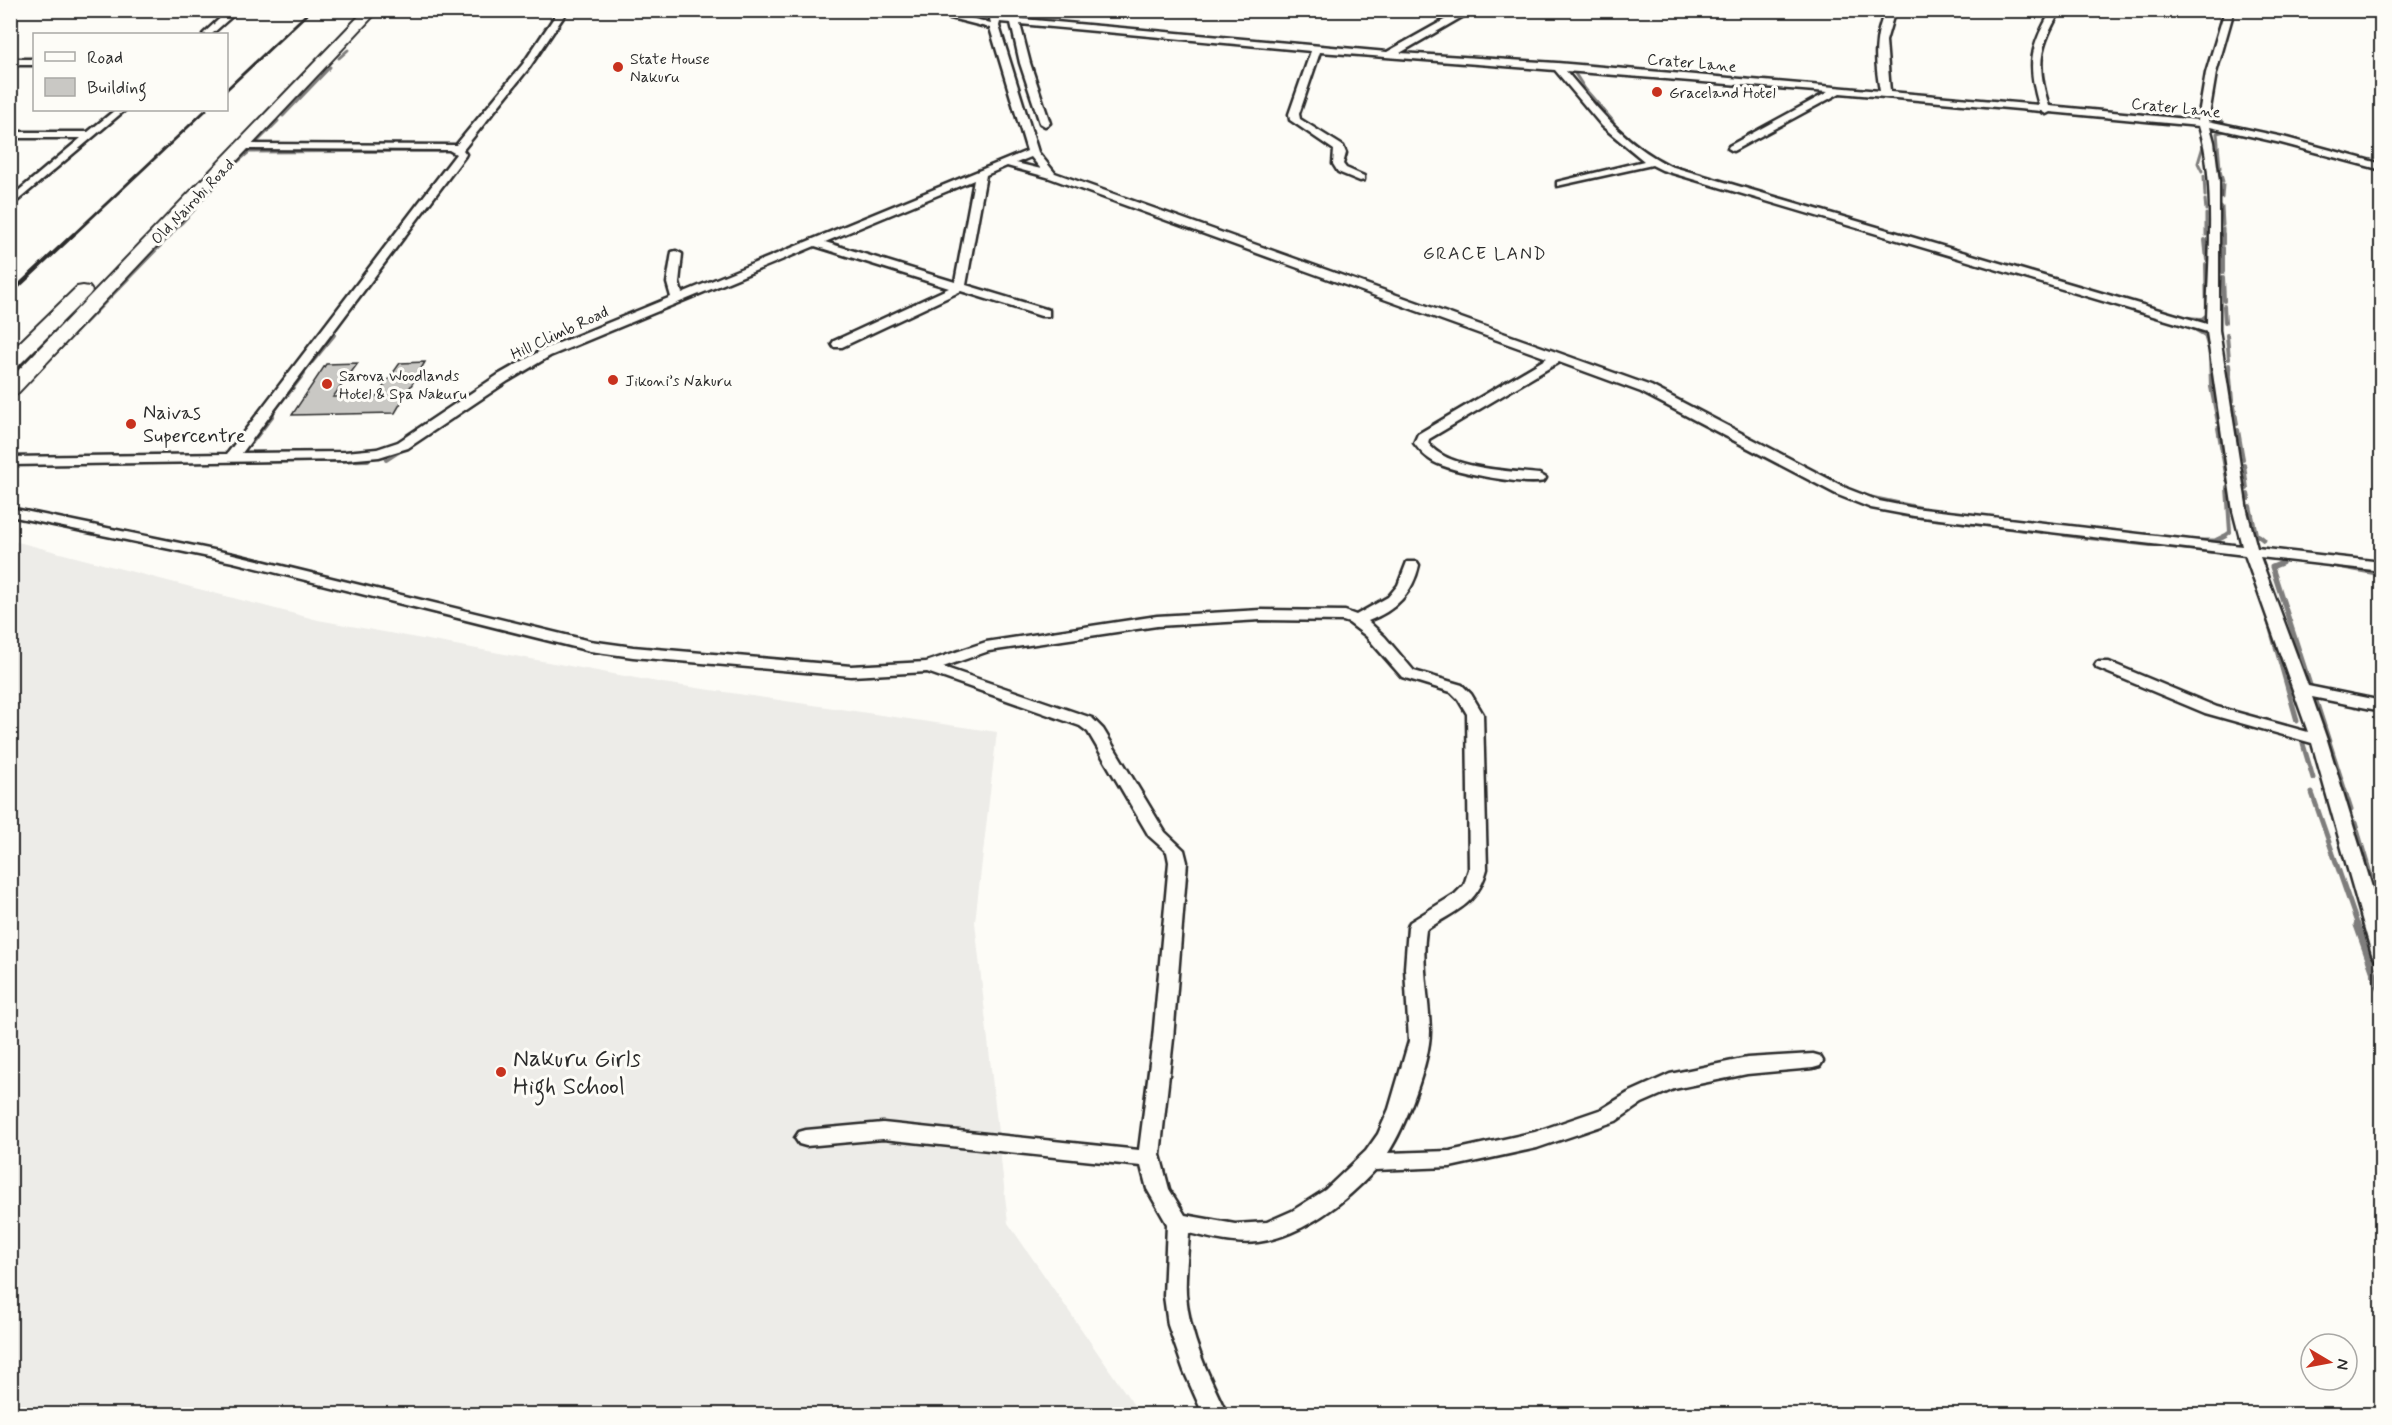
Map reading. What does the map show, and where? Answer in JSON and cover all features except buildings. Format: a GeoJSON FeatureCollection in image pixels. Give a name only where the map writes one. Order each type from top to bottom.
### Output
{"type":"FeatureCollection","features":[{"type":"Feature","properties":{"kind":"highway","name":"Old Nairobi Road"},"geometry":{"type":"LineString","coordinates":[[10,363],[360,10]]}},
{"type":"Feature","properties":{"kind":"highway","name":"Old Nairobi Road"},"geometry":{"type":"LineString","coordinates":[[10,390],[373,10]]}},
{"type":"Feature","properties":{"kind":"street"},"geometry":{"type":"LineString","coordinates":[[208,33],[235,10]]}},
{"type":"Feature","properties":{"kind":"street"},"geometry":{"type":"LineString","coordinates":[[458,150],[526,66],[564,10]]}},
{"type":"Feature","properties":{"kind":"street","name":"Crater Lane"},"geometry":{"type":"LineString","coordinates":[[923,10],[1015,21],[1316,49],[1557,66],[1839,90],[2046,111],[2203,123],[2275,138],[2382,167]]}},
{"type":"Feature","properties":{"kind":"street"},"geometry":{"type":"LineString","coordinates":[[1390,54],[1470,10]]}},
{"type":"Feature","properties":{"kind":"street"},"geometry":{"type":"LineString","coordinates":[[1886,96],[1881,69],[1881,37],[1884,22],[1891,10]]}},
{"type":"Feature","properties":{"kind":"street"},"geometry":{"type":"LineString","coordinates":[[2046,111],[2034,64],[2036,48],[2057,10]]}},
{"type":"Feature","properties":{"kind":"street"},"geometry":{"type":"LineString","coordinates":[[2230,10],[2211,73],[2203,123],[2209,142],[2214,182],[2213,330],[2240,511],[2252,552],[2319,740],[2382,954]]}},
{"type":"Feature","properties":{"kind":"street"},"geometry":{"type":"LineString","coordinates":[[997,18],[1033,152],[1051,176]]}},
{"type":"Feature","properties":{"kind":"street"},"geometry":{"type":"LineString","coordinates":[[1015,21],[1025,63],[1045,123]]}},
{"type":"Feature","properties":{"kind":"street"},"geometry":{"type":"LineString","coordinates":[[1316,49],[1294,114],[1295,120],[1339,148],[1341,153],[1338,164],[1342,170],[1360,178]]}},
{"type":"Feature","properties":{"kind":"street"},"geometry":{"type":"LineString","coordinates":[[10,62],[33,62]]}},
{"type":"Feature","properties":{"kind":"street"},"geometry":{"type":"LineString","coordinates":[[1557,66],[1603,120],[1638,154],[1651,162],[2213,330]]}},
{"type":"Feature","properties":{"kind":"street"},"geometry":{"type":"LineString","coordinates":[[1733,148],[1839,90]]}},
{"type":"Feature","properties":{"kind":"street"},"geometry":{"type":"LineString","coordinates":[[10,204],[119,111]]}},
{"type":"Feature","properties":{"kind":"street"},"geometry":{"type":"LineString","coordinates":[[10,135],[90,135]]}},
{"type":"Feature","properties":{"kind":"street"},"geometry":{"type":"LineString","coordinates":[[232,457],[461,154],[452,147],[245,146]]}},
{"type":"Feature","properties":{"kind":"street","name":"Hill Climb Road"},"geometry":{"type":"LineString","coordinates":[[10,461],[366,456],[393,449],[410,441],[536,358],[1033,152]]}},
{"type":"Feature","properties":{"kind":"street"},"geometry":{"type":"LineString","coordinates":[[1561,184],[1651,162]]}},
{"type":"Feature","properties":{"kind":"street"},"geometry":{"type":"LineString","coordinates":[[1006,163],[1051,176],[1646,389],[1843,492],[1876,505],[1914,512],[2382,567]]}},
{"type":"Feature","properties":{"kind":"street"},"geometry":{"type":"LineString","coordinates":[[960,287],[981,173]]}},
{"type":"Feature","properties":{"kind":"street"},"geometry":{"type":"LineString","coordinates":[[814,242],[1045,313]]}},
{"type":"Feature","properties":{"kind":"street"},"geometry":{"type":"LineString","coordinates":[[676,254],[674,283],[677,298]]}},
{"type":"Feature","properties":{"kind":"street"},"geometry":{"type":"LineString","coordinates":[[838,344],[960,287]]}},
{"type":"Feature","properties":{"kind":"street"},"geometry":{"type":"LineString","coordinates":[[1539,478],[1453,465],[1429,453],[1420,443],[1423,437],[1556,358]]}},
{"type":"Feature","properties":{"kind":"street"},"geometry":{"type":"LineString","coordinates":[[10,512],[233,558],[590,646],[633,652],[851,670],[928,667],[986,647],[1157,621],[1261,615],[1345,616],[1358,620],[1368,628],[1407,674],[1416,679],[1443,684],[1462,693],[1474,714],[1479,816],[1478,869],[1471,890],[1456,903],[1431,916],[1417,927],[1413,948],[1420,1039],[1412,1068],[1384,1142],[1370,1162],[1325,1202],[1267,1232],[1245,1233],[1178,1222]]}},
{"type":"Feature","properties":{"kind":"street"},"geometry":{"type":"LineString","coordinates":[[1358,620],[1375,614],[1403,591],[1412,565]]}},
{"type":"Feature","properties":{"kind":"street"},"geometry":{"type":"LineString","coordinates":[[2103,665],[2211,710],[2319,740]]}},
{"type":"Feature","properties":{"kind":"street"},"geometry":{"type":"LineString","coordinates":[[928,667],[1086,722],[1095,729],[1158,836],[1175,850],[1178,862],[1150,1159],[1158,1189],[1167,1208],[1178,1222],[1175,1296],[1179,1320],[1201,1385],[1215,1414]]}},
{"type":"Feature","properties":{"kind":"street"},"geometry":{"type":"LineString","coordinates":[[2302,690],[2382,706]]}},
{"type":"Feature","properties":{"kind":"street"},"geometry":{"type":"LineString","coordinates":[[1370,1162],[1450,1159],[1537,1140],[1578,1128],[1609,1115],[1635,1098],[1670,1082],[1747,1066],[1813,1061]]}},
{"type":"Feature","properties":{"kind":"street"},"geometry":{"type":"LineString","coordinates":[[806,1138],[883,1131],[1150,1159]]}},
{"type":"Feature","properties":{"kind":"shaded area","name":"Nakuru Girls High School"},"geometry":{"type":"Polygon","coordinates":[[[10,540],[318,620],[663,683],[997,732],[975,922],[1008,1223],[1140,1414],[11,1414],[10,540]]]}},
{"type":"Feature","properties":{"kind":"waterway"},"geometry":{"type":"LineString","coordinates":[[339,58],[348,50]]}},
{"type":"Feature","properties":{"kind":"waterway"},"geometry":{"type":"LineString","coordinates":[[283,116],[330,67]]}},
{"type":"Feature","properties":{"kind":"waterway"},"geometry":{"type":"LineString","coordinates":[[1621,69],[1701,76]]}},
{"type":"Feature","properties":{"kind":"waterway"},"geometry":{"type":"LineString","coordinates":[[1574,72],[1585,89],[1613,121]]}},
{"type":"Feature","properties":{"kind":"waterway"},"geometry":{"type":"LineString","coordinates":[[1835,93],[2004,108]]}},
{"type":"Feature","properties":{"kind":"waterway"},"geometry":{"type":"LineString","coordinates":[[2215,113],[2225,124],[2252,130]]}},
{"type":"Feature","properties":{"kind":"waterway"},"geometry":{"type":"LineString","coordinates":[[2171,118],[2190,119]]}},
{"type":"Feature","properties":{"kind":"waterway"},"geometry":{"type":"LineString","coordinates":[[256,143],[278,121]]}},
{"type":"Feature","properties":{"kind":"waterway"},"geometry":{"type":"LineString","coordinates":[[2180,124],[2199,127],[2202,131]]}},
{"type":"Feature","properties":{"kind":"waterway"},"geometry":{"type":"LineString","coordinates":[[2220,168],[2217,133],[2229,130]]}},
{"type":"Feature","properties":{"kind":"waterway"},"geometry":{"type":"LineString","coordinates":[[1615,136],[1626,148],[1643,160]]}},
{"type":"Feature","properties":{"kind":"waterway"},"geometry":{"type":"LineString","coordinates":[[2202,171],[2198,163],[2204,143]]}},
{"type":"Feature","properties":{"kind":"waterway"},"geometry":{"type":"LineString","coordinates":[[200,202],[229,169],[249,152],[442,151]]}},
{"type":"Feature","properties":{"kind":"waterway"},"geometry":{"type":"LineString","coordinates":[[2220,171],[2223,182]]}},
{"type":"Feature","properties":{"kind":"waterway"},"geometry":{"type":"LineString","coordinates":[[2204,176],[2205,196]]}},
{"type":"Feature","properties":{"kind":"waterway"},"geometry":{"type":"LineString","coordinates":[[2222,198],[2223,185]]}},
{"type":"Feature","properties":{"kind":"waterway"},"geometry":{"type":"LineString","coordinates":[[2205,200],[2206,210]]}},
{"type":"Feature","properties":{"kind":"waterway"},"geometry":{"type":"LineString","coordinates":[[2222,207],[2223,225]]}},
{"type":"Feature","properties":{"kind":"waterway"},"geometry":{"type":"LineString","coordinates":[[169,236],[195,209]]}},
{"type":"Feature","properties":{"kind":"waterway"},"geometry":{"type":"LineString","coordinates":[[2206,214],[2206,235]]}},
{"type":"Feature","properties":{"kind":"waterway"},"geometry":{"type":"LineString","coordinates":[[2223,228],[2223,244]]}},
{"type":"Feature","properties":{"kind":"waterway"},"geometry":{"type":"LineString","coordinates":[[33,376],[171,234]]}},
{"type":"Feature","properties":{"kind":"waterway"},"geometry":{"type":"LineString","coordinates":[[2205,240],[2207,260]]}},
{"type":"Feature","properties":{"kind":"waterway"},"geometry":{"type":"LineString","coordinates":[[2223,248],[2223,272]]}},
{"type":"Feature","properties":{"kind":"waterway"},"geometry":{"type":"LineString","coordinates":[[2186,318],[2202,319],[2207,315],[2206,265]]}},
{"type":"Feature","properties":{"kind":"waterway"},"geometry":{"type":"LineString","coordinates":[[2037,274],[2077,286]]}},
{"type":"Feature","properties":{"kind":"waterway"},"geometry":{"type":"LineString","coordinates":[[2223,277],[2224,301]]}},
{"type":"Feature","properties":{"kind":"waterway"},"geometry":{"type":"LineString","coordinates":[[2224,306],[2225,322]]}},
{"type":"Feature","properties":{"kind":"waterway"},"geometry":{"type":"LineString","coordinates":[[2191,327],[2205,335],[2209,349]]}},
{"type":"Feature","properties":{"kind":"waterway"},"geometry":{"type":"LineString","coordinates":[[312,362],[334,335]]}},
{"type":"Feature","properties":{"kind":"waterway"},"geometry":{"type":"LineString","coordinates":[[2227,335],[2229,359]]}},
{"type":"Feature","properties":{"kind":"waterway"},"geometry":{"type":"LineString","coordinates":[[2210,354],[2211,387],[2218,422]]}},
{"type":"Feature","properties":{"kind":"waterway"},"geometry":{"type":"LineString","coordinates":[[2229,365],[2232,401]]}},
{"type":"Feature","properties":{"kind":"waterway"},"geometry":{"type":"LineString","coordinates":[[288,394],[304,373]]}},
{"type":"Feature","properties":{"kind":"waterway"},"geometry":{"type":"LineString","coordinates":[[452,418],[472,405]]}},
{"type":"Feature","properties":{"kind":"waterway"},"geometry":{"type":"LineString","coordinates":[[2234,406],[2237,424]]}},
{"type":"Feature","properties":{"kind":"waterway"},"geometry":{"type":"LineString","coordinates":[[245,447],[253,441],[273,415]]}},
{"type":"Feature","properties":{"kind":"waterway"},"geometry":{"type":"LineString","coordinates":[[2218,428],[2227,480]]}},
{"type":"Feature","properties":{"kind":"waterway"},"geometry":{"type":"LineString","coordinates":[[2238,430],[2243,459]]}},
{"type":"Feature","properties":{"kind":"waterway"},"geometry":{"type":"LineString","coordinates":[[386,460],[406,447]]}},
{"type":"Feature","properties":{"kind":"waterway"},"geometry":{"type":"LineString","coordinates":[[319,461],[368,460]]}},
{"type":"Feature","properties":{"kind":"waterway"},"geometry":{"type":"LineString","coordinates":[[208,462],[312,461]]}},
{"type":"Feature","properties":{"kind":"waterway"},"geometry":{"type":"LineString","coordinates":[[2244,464],[2247,489]]}},
{"type":"Feature","properties":{"kind":"waterway"},"geometry":{"type":"LineString","coordinates":[[2224,536],[2230,532],[2227,487]]}},
{"type":"Feature","properties":{"kind":"waterway"},"geometry":{"type":"LineString","coordinates":[[2248,494],[2249,499]]}},
{"type":"Feature","properties":{"kind":"waterway"},"geometry":{"type":"LineString","coordinates":[[1869,497],[1935,511]]}},
{"type":"Feature","properties":{"kind":"waterway"},"geometry":{"type":"LineString","coordinates":[[2250,506],[2256,534],[2261,538]]}},
{"type":"Feature","properties":{"kind":"waterway"},"geometry":{"type":"LineString","coordinates":[[1902,515],[2042,532]]}},
{"type":"Feature","properties":{"kind":"waterway"},"geometry":{"type":"LineString","coordinates":[[2031,522],[2049,524]]}},
{"type":"Feature","properties":{"kind":"waterway"},"geometry":{"type":"LineString","coordinates":[[2064,535],[2090,538]]}},
{"type":"Feature","properties":{"kind":"waterway"},"geometry":{"type":"LineString","coordinates":[[2076,536],[2155,545]]}},
{"type":"Feature","properties":{"kind":"waterway"},"geometry":{"type":"LineString","coordinates":[[2197,541],[2215,541],[2224,536]]}},
{"type":"Feature","properties":{"kind":"waterway"},"geometry":{"type":"LineString","coordinates":[[2259,536],[2264,540]]}},
{"type":"Feature","properties":{"kind":"waterway"},"geometry":{"type":"LineString","coordinates":[[2166,546],[2218,552]]}},
{"type":"Feature","properties":{"kind":"waterway"},"geometry":{"type":"LineString","coordinates":[[2282,563],[2272,567],[2310,685]]}},
{"type":"Feature","properties":{"kind":"waterway"},"geometry":{"type":"LineString","coordinates":[[2327,564],[2382,574]]}},
{"type":"Feature","properties":{"kind":"waterway"},"geometry":{"type":"LineString","coordinates":[[2267,615],[2297,721]]}},
{"type":"Feature","properties":{"kind":"waterway"},"geometry":{"type":"LineString","coordinates":[[2315,698],[2351,810]]}},
{"type":"Feature","properties":{"kind":"waterway"},"geometry":{"type":"LineString","coordinates":[[2303,744],[2313,778]]}},
{"type":"Feature","properties":{"kind":"waterway"},"geometry":{"type":"LineString","coordinates":[[2312,793],[2358,926]]}},
{"type":"Feature","properties":{"kind":"waterway"},"geometry":{"type":"LineString","coordinates":[[2355,823],[2371,877]]}},
{"type":"Feature","properties":{"kind":"waterway"},"geometry":{"type":"LineString","coordinates":[[2377,892],[2382,908]]}},
{"type":"Feature","properties":{"kind":"waterway"},"geometry":{"type":"LineString","coordinates":[[2357,925],[2382,996]]}},
{"type":"Feature","properties":{"kind":"railway"},"geometry":{"type":"LineString","coordinates":[[228,88],[311,10]]}},
{"type":"Feature","properties":{"kind":"railway"},"geometry":{"type":"LineString","coordinates":[[72,236],[205,111]]}},
{"type":"Feature","properties":{"kind":"railway"},"geometry":{"type":"LineString","coordinates":[[10,294],[74,234]]}},
{"type":"Feature","properties":{"kind":"place","name":"State House Nakuru"},"geometry":{"type":"Point","coordinates":[618,67]}},
{"type":"Feature","properties":{"kind":"place","name":"Graceland Hotel"},"geometry":{"type":"Point","coordinates":[1657,92]}},
{"type":"Feature","properties":{"kind":"place","name":"Jikoni’s Nakuru"},"geometry":{"type":"Point","coordinates":[613,380]}},
{"type":"Feature","properties":{"kind":"place","name":"Sarova Woodlands Hotel & Spa Nakuru"},"geometry":{"type":"Point","coordinates":[327,384]}},
{"type":"Feature","properties":{"kind":"place","name":"Naivas Supercentre"},"geometry":{"type":"Point","coordinates":[131,424]}},
{"type":"Feature","properties":{"kind":"place","name":"Nakuru Girls High School"},"geometry":{"type":"Point","coordinates":[501,1072]}},
{"type":"Feature","properties":{"kind":"district","name":"GRACE LAND"},"geometry":{"type":"Point","coordinates":[1485,253]}}]}
